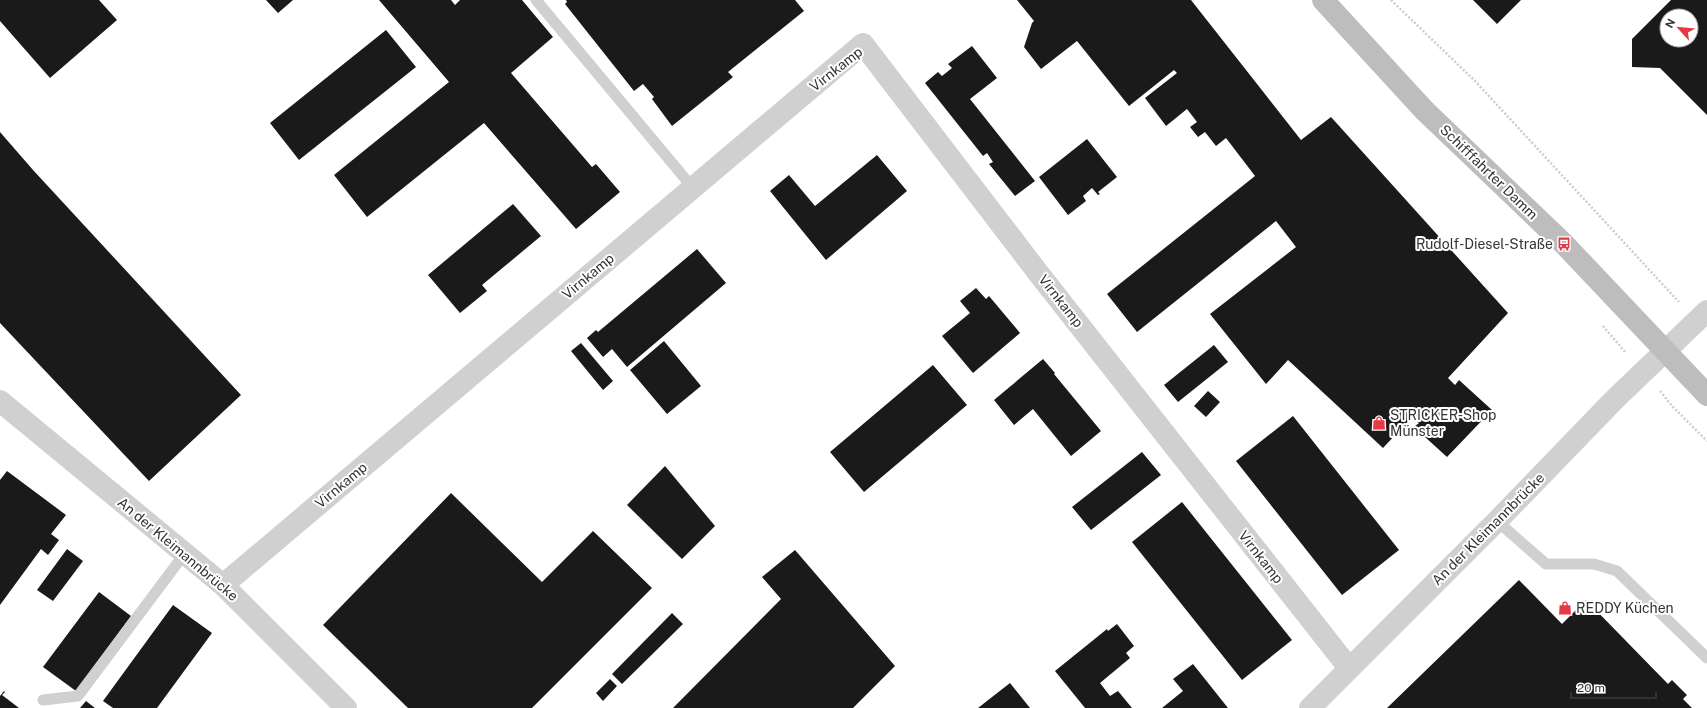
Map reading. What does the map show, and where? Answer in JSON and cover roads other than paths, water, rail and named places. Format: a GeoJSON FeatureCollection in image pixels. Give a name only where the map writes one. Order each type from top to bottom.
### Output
{"type":"FeatureCollection","features":[{"type":"Feature","properties":{"kind":"main road","name":"Schifffahrter Damm"},"geometry":{"type":"LineString","coordinates":[[1323,0],[1424,110],[1564,244],[1707,395]]}},
{"type":"Feature","properties":{"kind":"street","name":"Virnkamp"},"geometry":{"type":"LineString","coordinates":[[223,585],[863,44],[1044,280],[1348,668]]}},
{"type":"Feature","properties":{"kind":"street"},"geometry":{"type":"LineString","coordinates":[[1666,350],[1702,316]]}},
{"type":"Feature","properties":{"kind":"street","name":"An der Kleimannbrücke"},"geometry":{"type":"LineString","coordinates":[[1310,708],[1348,668],[1666,350]]}},
{"type":"Feature","properties":{"kind":"street","name":"An der Kleimannbrücke"},"geometry":{"type":"LineString","coordinates":[[0,401],[223,585],[346,708]]}},
{"type":"Feature","properties":{"kind":"lane"},"geometry":{"type":"LineString","coordinates":[[536,0],[693,188]]}},
{"type":"Feature","properties":{"kind":"lane"},"geometry":{"type":"LineString","coordinates":[[1497,520],[1546,564],[1594,564],[1617,571],[1707,658]]}},
{"type":"Feature","properties":{"kind":"lane"},"geometry":{"type":"LineString","coordinates":[[43,700],[78,696],[185,553]]}},
{"type":"Feature","properties":{"kind":"place","name":"Rudolf-Diesel-Straße"},"geometry":{"type":"Point","coordinates":[1564,244]}},
{"type":"Feature","properties":{"kind":"place","name":"STRICKER-Shop Münster"},"geometry":{"type":"Point","coordinates":[1379,423]}},
{"type":"Feature","properties":{"kind":"place","name":"REDDY Küchen"},"geometry":{"type":"Point","coordinates":[1565,608]}}]}
